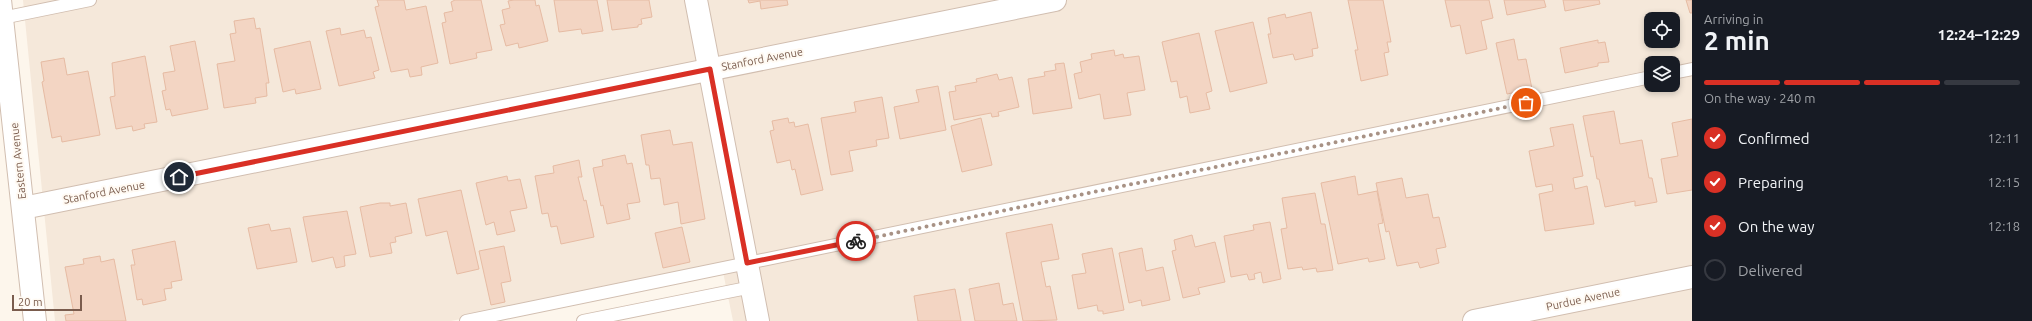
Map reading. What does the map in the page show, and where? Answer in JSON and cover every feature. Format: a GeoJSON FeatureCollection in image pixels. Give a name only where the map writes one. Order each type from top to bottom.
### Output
{"type":"FeatureCollection","features":[{"type":"Feature","properties":{"kind":"street"},"geometry":{"type":"LineString","coordinates":[[696,0],[758,321]]}},
{"type":"Feature","properties":{"kind":"street","name":"Stanford Avenue"},"geometry":{"type":"LineString","coordinates":[[23,208],[1055,0]]}},
{"type":"Feature","properties":{"kind":"street","name":"Eastern Avenue"},"geometry":{"type":"LineString","coordinates":[[1,9],[35,321]]}},
{"type":"Feature","properties":{"kind":"street","name":"Purdue Avenue"},"geometry":{"type":"LineString","coordinates":[[1474,321],[1692,277]]}},
{"type":"Feature","properties":{"kind":"lane"},"geometry":{"type":"LineString","coordinates":[[1,9],[90,0]]}},
{"type":"Feature","properties":{"kind":"lane"},"geometry":{"type":"LineString","coordinates":[[1680,72],[1692,69]]}},
{"type":"Feature","properties":{"kind":"lane"},"geometry":{"type":"LineString","coordinates":[[466,321],[1644,78]]}},
{"type":"Feature","properties":{"kind":"lane"},"geometry":{"type":"LineString","coordinates":[[583,321],[752,287]]}},
{"type":"Feature","properties":{"kind":"shaded area"},"geometry":{"type":"Polygon","coordinates":[[[23,0],[1692,0],[1692,321],[733,321],[722,267],[451,321],[55,321],[23,0]]]}},
{"type":"Feature","properties":{"kind":"building"},"geometry":{"type":"Polygon","coordinates":[[[377,0],[404,0],[406,10],[426,6],[438,63],[421,67],[422,75],[410,77],[408,69],[391,72],[375,7],[379,6],[377,0]]]}},
{"type":"Feature","properties":{"kind":"building"},"geometry":{"type":"Polygon","coordinates":[[[455,0],[481,0],[492,50],[476,53],[477,58],[450,64],[442,23],[446,22],[444,13],[453,11],[451,2],[455,0]]]}},
{"type":"Feature","properties":{"kind":"building"},"geometry":{"type":"Polygon","coordinates":[[[535,0],[536,6],[539,5],[548,41],[519,48],[518,43],[506,46],[500,25],[505,24],[502,10],[510,8],[508,1],[535,0]]]}},
{"type":"Feature","properties":{"kind":"building"},"geometry":{"type":"Polygon","coordinates":[[[554,0],[597,0],[603,31],[582,34],[581,29],[559,32],[554,0]]]}},
{"type":"Feature","properties":{"kind":"building"},"geometry":{"type":"Polygon","coordinates":[[[607,0],[649,0],[652,17],[641,19],[642,24],[638,25],[638,27],[612,30],[607,0]]]}},
{"type":"Feature","properties":{"kind":"building"},"geometry":{"type":"Polygon","coordinates":[[[748,0],[787,0],[788,5],[761,9],[760,1],[749,3],[748,0]]]}},
{"type":"Feature","properties":{"kind":"building"},"geometry":{"type":"Polygon","coordinates":[[[1348,0],[1383,0],[1391,42],[1387,42],[1389,52],[1384,53],[1388,75],[1361,81],[1355,50],[1358,50],[1348,0]]]}},
{"type":"Feature","properties":{"kind":"building"},"geometry":{"type":"Polygon","coordinates":[[[1445,0],[1489,0],[1493,18],[1481,21],[1487,49],[1466,54],[1460,25],[1451,27],[1445,0]]]}},
{"type":"Feature","properties":{"kind":"building"},"geometry":{"type":"Polygon","coordinates":[[[1504,0],[1544,0],[1546,7],[1507,15],[1504,0]]]}},
{"type":"Feature","properties":{"kind":"building"},"geometry":{"type":"Polygon","coordinates":[[[1563,0],[1599,0],[1600,4],[1565,11],[1563,0]]]}},
{"type":"Feature","properties":{"kind":"building"},"geometry":{"type":"Polygon","coordinates":[[[1686,0],[1692,0],[1692,13],[1690,13],[1686,0]]]}},
{"type":"Feature","properties":{"kind":"building"},"geometry":{"type":"Polygon","coordinates":[[[1311,12],[1318,48],[1312,49],[1313,56],[1295,60],[1293,54],[1273,58],[1268,34],[1271,34],[1268,18],[1285,14],[1286,18],[1311,12]]]}},
{"type":"Feature","properties":{"kind":"building"},"geometry":{"type":"Polygon","coordinates":[[[254,18],[256,29],[260,28],[269,83],[266,83],[267,96],[255,98],[256,103],[224,108],[217,64],[235,61],[230,34],[236,33],[234,21],[254,18]]]}},
{"type":"Feature","properties":{"kind":"building"},"geometry":{"type":"Polygon","coordinates":[[[1253,22],[1267,83],[1230,92],[1215,31],[1253,22]]]}},
{"type":"Feature","properties":{"kind":"building"},"geometry":{"type":"Polygon","coordinates":[[[340,28],[341,35],[364,30],[366,38],[371,37],[379,70],[373,72],[375,78],[339,86],[326,31],[340,28]]]}},
{"type":"Feature","properties":{"kind":"building"},"geometry":{"type":"Polygon","coordinates":[[[1199,33],[1212,91],[1206,93],[1210,109],[1190,113],[1187,96],[1180,98],[1177,81],[1171,82],[1162,42],[1199,33]]]}},
{"type":"Feature","properties":{"kind":"building"},"geometry":{"type":"Polygon","coordinates":[[[1514,39],[1518,60],[1526,59],[1532,89],[1507,94],[1496,43],[1514,39]]]}},
{"type":"Feature","properties":{"kind":"building"},"geometry":{"type":"Polygon","coordinates":[[[1598,40],[1598,43],[1605,42],[1609,62],[1598,63],[1598,66],[1565,73],[1560,48],[1598,40]]]}},
{"type":"Feature","properties":{"kind":"building"},"geometry":{"type":"Polygon","coordinates":[[[195,41],[208,109],[172,116],[170,109],[166,110],[162,91],[166,90],[163,73],[175,71],[170,46],[195,41]]]}},
{"type":"Feature","properties":{"kind":"building"},"geometry":{"type":"Polygon","coordinates":[[[310,41],[321,89],[296,94],[295,89],[283,92],[274,49],[310,41]]]}},
{"type":"Feature","properties":{"kind":"building"},"geometry":{"type":"Polygon","coordinates":[[[1114,50],[1115,56],[1123,54],[1124,58],[1139,56],[1145,90],[1127,93],[1131,115],[1104,119],[1100,94],[1079,99],[1074,74],[1082,72],[1080,62],[1092,59],[1091,54],[1114,50]]]}},
{"type":"Feature","properties":{"kind":"building"},"geometry":{"type":"Polygon","coordinates":[[[145,56],[157,122],[144,124],[145,128],[133,131],[132,126],[116,129],[110,97],[115,96],[112,63],[145,56]]]}},
{"type":"Feature","properties":{"kind":"building"},"geometry":{"type":"Polygon","coordinates":[[[64,58],[67,75],[88,71],[100,135],[62,142],[61,136],[52,138],[42,82],[44,81],[41,62],[64,58]]]}},
{"type":"Feature","properties":{"kind":"building"},"geometry":{"type":"Polygon","coordinates":[[[1064,63],[1072,108],[1033,114],[1028,79],[1045,76],[1044,72],[1056,70],[1055,64],[1064,63]]]}},
{"type":"Feature","properties":{"kind":"building"},"geometry":{"type":"Polygon","coordinates":[[[997,74],[999,80],[1012,77],[1019,107],[998,112],[999,116],[992,117],[991,113],[954,120],[949,92],[956,91],[955,86],[977,82],[976,79],[997,74]]]}},
{"type":"Feature","properties":{"kind":"building"},"geometry":{"type":"Polygon","coordinates":[[[938,86],[946,130],[900,139],[894,107],[919,102],[916,90],[938,86]]]}},
{"type":"Feature","properties":{"kind":"building"},"geometry":{"type":"Polygon","coordinates":[[[882,97],[889,138],[876,140],[877,146],[849,151],[853,171],[831,175],[821,118],[856,112],[854,102],[882,97]]]}},
{"type":"Feature","properties":{"kind":"building"},"geometry":{"type":"Polygon","coordinates":[[[1614,111],[1620,144],[1642,140],[1649,178],[1652,178],[1657,202],[1635,206],[1635,201],[1605,207],[1599,179],[1597,179],[1593,156],[1591,157],[1583,116],[1614,111]]]}},
{"type":"Feature","properties":{"kind":"building"},"geometry":{"type":"Polygon","coordinates":[[[788,118],[789,123],[794,122],[795,127],[808,124],[823,190],[801,195],[795,169],[792,170],[790,160],[777,163],[770,131],[774,130],[772,121],[788,118]]]}},
{"type":"Feature","properties":{"kind":"building"},"geometry":{"type":"Polygon","coordinates":[[[981,118],[992,165],[962,172],[951,126],[981,118]]]}},
{"type":"Feature","properties":{"kind":"building"},"geometry":{"type":"Polygon","coordinates":[[[1692,119],[1692,190],[1667,194],[1661,159],[1678,156],[1672,123],[1692,119]]]}},
{"type":"Feature","properties":{"kind":"building"},"geometry":{"type":"Polygon","coordinates":[[[1573,124],[1583,176],[1573,178],[1575,189],[1587,186],[1594,224],[1545,231],[1539,194],[1553,191],[1552,184],[1536,187],[1529,151],[1554,146],[1550,128],[1573,124]]]}},
{"type":"Feature","properties":{"kind":"building"},"geometry":{"type":"Polygon","coordinates":[[[670,130],[673,145],[692,142],[705,219],[681,224],[678,202],[664,205],[660,178],[651,179],[649,165],[646,165],[641,135],[670,130]]]}},
{"type":"Feature","properties":{"kind":"building"},"geometry":{"type":"Polygon","coordinates":[[[625,155],[627,164],[632,163],[640,202],[627,204],[630,219],[607,224],[603,205],[601,206],[593,168],[603,166],[602,160],[625,155]]]}},
{"type":"Feature","properties":{"kind":"building"},"geometry":{"type":"Polygon","coordinates":[[[579,160],[582,177],[578,177],[584,201],[586,200],[594,237],[561,244],[557,226],[551,227],[548,213],[542,214],[535,176],[554,173],[553,166],[579,160]]]}},
{"type":"Feature","properties":{"kind":"building"},"geometry":{"type":"Polygon","coordinates":[[[507,176],[508,181],[520,179],[527,208],[510,211],[515,231],[497,235],[494,222],[486,225],[476,183],[507,176]]]}},
{"type":"Feature","properties":{"kind":"building"},"geometry":{"type":"Polygon","coordinates":[[[1355,176],[1358,195],[1377,191],[1383,223],[1378,224],[1385,259],[1369,262],[1368,258],[1338,264],[1321,183],[1355,176]]]}},
{"type":"Feature","properties":{"kind":"building"},"geometry":{"type":"Polygon","coordinates":[[[1402,178],[1406,198],[1428,194],[1433,218],[1439,217],[1446,247],[1436,249],[1439,263],[1420,268],[1418,262],[1397,266],[1389,231],[1386,232],[1376,183],[1402,178]]]}},
{"type":"Feature","properties":{"kind":"building"},"geometry":{"type":"Polygon","coordinates":[[[461,190],[479,269],[457,274],[447,231],[426,236],[418,199],[461,190]]]}},
{"type":"Feature","properties":{"kind":"building"},"geometry":{"type":"Polygon","coordinates":[[[1315,193],[1321,224],[1325,224],[1333,270],[1317,272],[1316,268],[1303,270],[1302,267],[1288,269],[1281,229],[1287,228],[1282,198],[1315,193]]]}},
{"type":"Feature","properties":{"kind":"building"},"geometry":{"type":"Polygon","coordinates":[[[380,203],[390,203],[390,206],[406,203],[412,233],[395,237],[396,242],[390,243],[392,253],[370,257],[360,207],[380,203]]]}},
{"type":"Feature","properties":{"kind":"building"},"geometry":{"type":"Polygon","coordinates":[[[347,211],[356,254],[344,256],[345,266],[336,268],[333,257],[312,262],[303,217],[347,211]]]}},
{"type":"Feature","properties":{"kind":"building"},"geometry":{"type":"Polygon","coordinates":[[[1270,222],[1281,279],[1263,283],[1261,272],[1254,274],[1255,279],[1249,280],[1247,274],[1231,277],[1224,236],[1254,230],[1253,225],[1270,222]]]}},
{"type":"Feature","properties":{"kind":"building"},"geometry":{"type":"Polygon","coordinates":[[[269,224],[271,231],[290,228],[297,262],[257,269],[248,228],[269,224]]]}},
{"type":"Feature","properties":{"kind":"building"},"geometry":{"type":"Polygon","coordinates":[[[1052,224],[1059,259],[1041,262],[1046,287],[1050,286],[1057,320],[1023,321],[1006,233],[1052,224]]]}},
{"type":"Feature","properties":{"kind":"building"},"geometry":{"type":"Polygon","coordinates":[[[682,227],[690,262],[663,268],[655,233],[682,227]]]}},
{"type":"Feature","properties":{"kind":"building"},"geometry":{"type":"Polygon","coordinates":[[[1192,235],[1195,247],[1215,242],[1225,282],[1198,288],[1200,294],[1183,298],[1172,251],[1176,250],[1174,240],[1192,235]]]}},
{"type":"Feature","properties":{"kind":"building"},"geometry":{"type":"Polygon","coordinates":[[[175,241],[182,280],[171,282],[172,288],[164,289],[166,300],[143,305],[142,299],[137,300],[131,265],[135,265],[132,250],[175,241]]]}},
{"type":"Feature","properties":{"kind":"building"},"geometry":{"type":"Polygon","coordinates":[[[504,246],[511,281],[501,283],[505,302],[491,305],[479,251],[504,246]]]}},
{"type":"Feature","properties":{"kind":"building"},"geometry":{"type":"Polygon","coordinates":[[[1112,248],[1124,310],[1103,314],[1103,311],[1098,311],[1097,305],[1078,309],[1072,275],[1086,273],[1082,254],[1112,248]]]}},
{"type":"Feature","properties":{"kind":"building"},"geometry":{"type":"Polygon","coordinates":[[[1142,248],[1146,271],[1163,267],[1170,300],[1142,306],[1141,300],[1129,303],[1119,253],[1142,248]]]}},
{"type":"Feature","properties":{"kind":"building"},"geometry":{"type":"Polygon","coordinates":[[[100,256],[101,262],[114,259],[126,321],[66,321],[65,315],[74,314],[65,267],[84,264],[83,259],[100,256]]]}},
{"type":"Feature","properties":{"kind":"building"},"geometry":{"type":"Polygon","coordinates":[[[999,283],[1003,305],[1013,303],[1017,321],[975,321],[969,289],[999,283]]]}},
{"type":"Feature","properties":{"kind":"building"},"geometry":{"type":"Polygon","coordinates":[[[955,289],[961,321],[918,321],[914,296],[955,289]]]}},
{"type":"Feature","properties":{"kind":"way so far"},"geometry":{"type":"LineString","coordinates":[[856,241],[1526,103]]}},
{"type":"Feature","properties":{"kind":"route"},"geometry":{"type":"LineString","coordinates":[[179,177],[710,69],[747,263],[856,241]]}}]}
